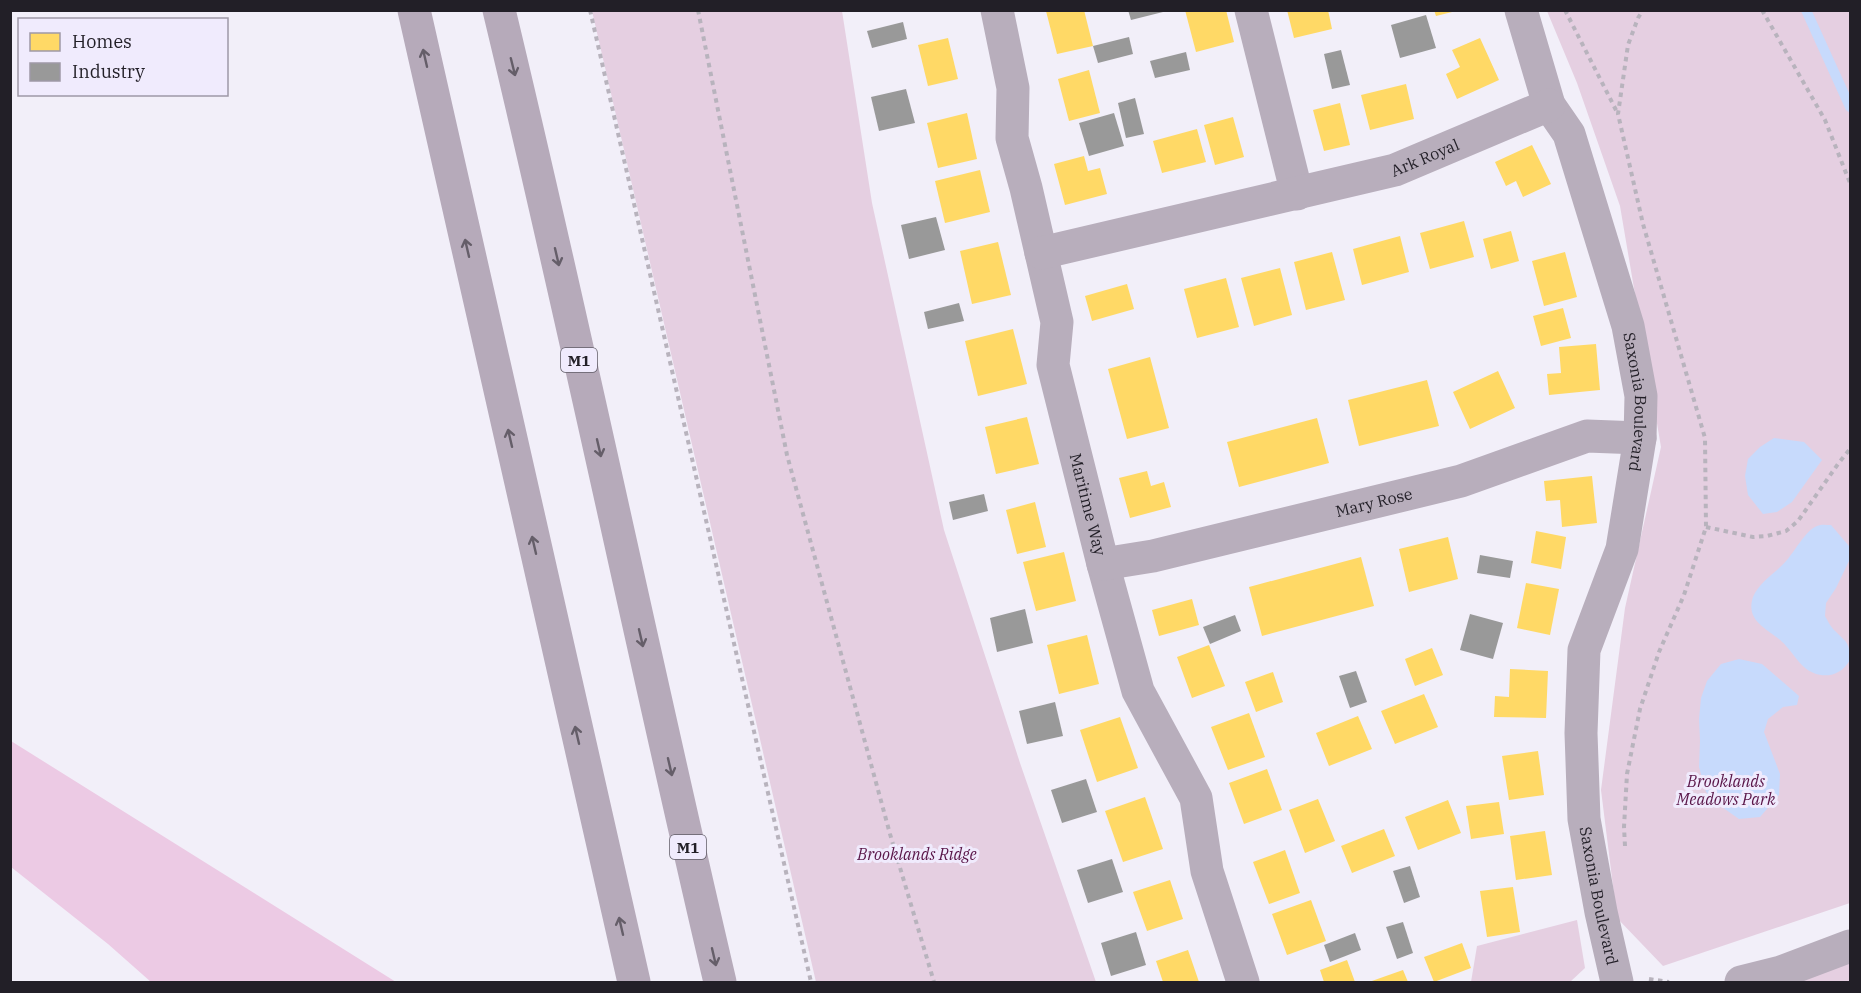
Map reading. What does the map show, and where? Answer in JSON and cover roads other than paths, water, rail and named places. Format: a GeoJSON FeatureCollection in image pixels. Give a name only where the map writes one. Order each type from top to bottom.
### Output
{"type":"FeatureCollection","features":[{"type":"Feature","properties":{"kind":"highway"},"geometry":{"type":"LineString","coordinates":[[414,10],[634,982]]}},
{"type":"Feature","properties":{"kind":"highway","name":"M1"},"geometry":{"type":"LineString","coordinates":[[499,10],[720,982]]}},
{"type":"Feature","properties":{"kind":"street","name":"Maritime Way"},"geometry":{"type":"LineString","coordinates":[[997,10],[1013,88],[1012,138],[1057,322],[1053,365],[1103,564],[1138,691],[1196,798],[1207,871],[1243,982]]}},
{"type":"Feature","properties":{"kind":"street"},"geometry":{"type":"LineString","coordinates":[[1251,10],[1297,194]]}},
{"type":"Feature","properties":{"kind":"street","name":"Saxonia Boulevard"},"geometry":{"type":"LineString","coordinates":[[1521,10],[1549,105],[1569,134],[1628,326],[1641,396],[1640,438],[1622,549],[1584,650],[1581,733],[1584,819],[1617,982]]}},
{"type":"Feature","properties":{"kind":"street","name":"Ark Royal"},"geometry":{"type":"LineString","coordinates":[[1041,253],[1395,170],[1549,105]]}},
{"type":"Feature","properties":{"kind":"street","name":"Mary Rose"},"geometry":{"type":"LineString","coordinates":[[1103,564],[1153,556],[1461,481],[1587,436],[1640,438]]}},
{"type":"Feature","properties":{"kind":"street"},"geometry":{"type":"LineString","coordinates":[[1741,982],[1781,972],[1851,946]]}},
{"type":"Feature","properties":{"kind":"water"},"geometry":{"type":"Polygon","coordinates":[[[1774,438],[1804,442],[1822,460],[1792,502],[1777,512],[1763,514],[1748,495],[1745,476],[1748,459],[1774,438]]]}},
{"type":"Feature","properties":{"kind":"water"},"geometry":{"type":"Polygon","coordinates":[[[1819,525],[1831,525],[1849,546],[1849,561],[1826,603],[1825,616],[1847,643],[1850,660],[1841,671],[1823,675],[1816,674],[1801,665],[1780,640],[1761,626],[1751,606],[1759,587],[1787,560],[1809,532],[1819,525]]]}},
{"type":"Feature","properties":{"kind":"water"},"geometry":{"type":"Polygon","coordinates":[[[1739,659],[1762,664],[1799,696],[1797,705],[1783,707],[1768,719],[1764,732],[1780,774],[1779,795],[1760,817],[1739,819],[1706,792],[1699,767],[1699,719],[1701,698],[1707,681],[1721,664],[1739,659]]]}},
{"type":"Feature","properties":{"kind":"waterway"},"geometry":{"type":"LineString","coordinates":[[1806,10],[1850,107]]}},
{"type":"Feature","properties":{"kind":"park label","name":"Brooklands Meadows Park"},"geometry":{"type":"Point","coordinates":[1726,790]}},
{"type":"Feature","properties":{"kind":"park label","name":"Brooklands Ridge"},"geometry":{"type":"Point","coordinates":[917,854]}}]}
